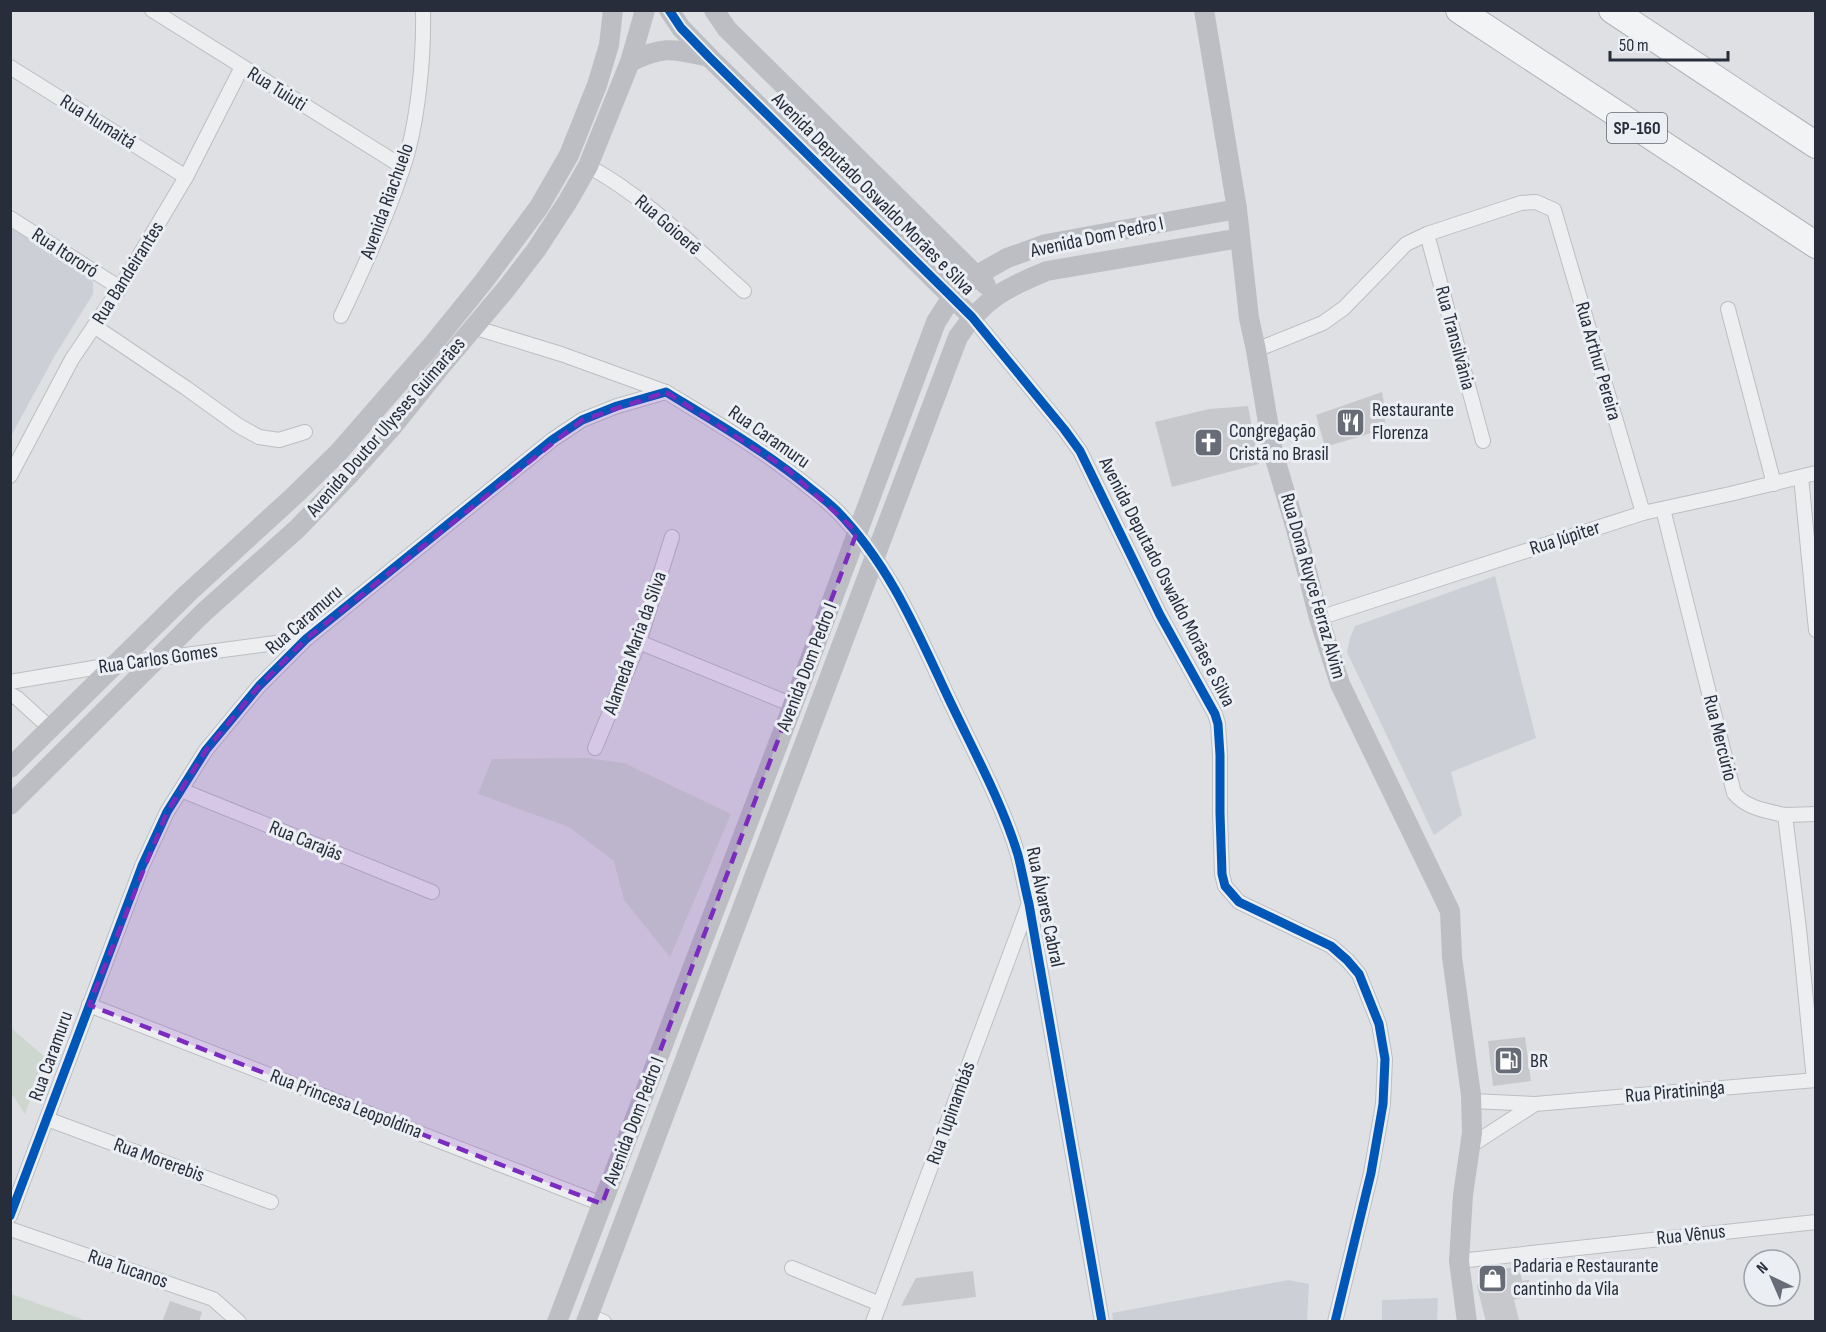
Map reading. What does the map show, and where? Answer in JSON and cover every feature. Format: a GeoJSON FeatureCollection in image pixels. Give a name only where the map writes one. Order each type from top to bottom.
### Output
{"type":"FeatureCollection","features":[{"type":"Feature","properties":{"kind":"highway","name":"SP-160"},"geometry":{"type":"LineString","coordinates":[[1459,10],[1815,245]]}},
{"type":"Feature","properties":{"kind":"highway"},"geometry":{"type":"LineString","coordinates":[[1612,10],[1815,144]]}},
{"type":"Feature","properties":{"kind":"street","name":"Rua Tuiuti"},"geometry":{"type":"LineString","coordinates":[[152,10],[403,167]]}},
{"type":"Feature","properties":{"kind":"street","name":"Avenida Doutor Ulysses Guimarães"},"geometry":{"type":"LineString","coordinates":[[10,768],[187,594],[338,453],[433,344],[484,281],[539,207],[569,154],[597,85],[609,45],[613,10]]}},
{"type":"Feature","properties":{"kind":"street","name":"Avenida Doutor Ulysses Guimarães"},"geometry":{"type":"LineString","coordinates":[[10,805],[204,612],[298,528],[348,476],[393,426],[506,289],[536,250],[588,166],[630,62],[645,10]]}},
{"type":"Feature","properties":{"kind":"street","name":"Avenida Deputado Oswaldo Morães e Silva"},"geometry":{"type":"LineString","coordinates":[[669,10],[681,28],[709,57],[972,317],[1080,451],[1160,615],[1215,714],[1220,755],[1222,874],[1225,886],[1239,903],[1331,946],[1359,974],[1379,1024],[1385,1059],[1383,1104],[1371,1173],[1335,1322]]}},
{"type":"Feature","properties":{"kind":"street","name":"Avenida Deputado Oswaldo Morães e Silva"},"geometry":{"type":"LineString","coordinates":[[714,10],[736,37],[997,295]]}},
{"type":"Feature","properties":{"kind":"street","name":"Rua Dona Ruyce Ferraz Alvim"},"geometry":{"type":"LineString","coordinates":[[1204,10],[1237,209],[1249,318],[1274,452],[1319,618],[1340,684],[1450,912],[1452,957],[1471,1101],[1472,1133],[1462,1195],[1459,1261],[1467,1322]]}},
{"type":"Feature","properties":{"kind":"street","name":"Avenida Riachuelo"},"geometry":{"type":"LineString","coordinates":[[341,316],[364,266],[403,167],[414,121],[423,40],[422,11]]}},
{"type":"Feature","properties":{"kind":"street"},"geometry":{"type":"LineString","coordinates":[[630,62],[657,50],[709,57]]}},
{"type":"Feature","properties":{"kind":"street","name":"Rua Humaitá"},"geometry":{"type":"LineString","coordinates":[[10,67],[186,177]]}},
{"type":"Feature","properties":{"kind":"street","name":"Rua Bandeirantes"},"geometry":{"type":"LineString","coordinates":[[10,476],[72,360],[120,288],[186,177],[242,67]]}},
{"type":"Feature","properties":{"kind":"street","name":"Rua Goioerê"},"geometry":{"type":"LineString","coordinates":[[588,166],[612,179],[639,199],[744,291]]}},
{"type":"Feature","properties":{"kind":"street","name":"Rua Arthur Pereira"},"geometry":{"type":"LineString","coordinates":[[1427,234],[1521,203],[1536,202],[1554,210],[1643,513]]}},
{"type":"Feature","properties":{"kind":"street","name":"Avenida Dom Pedro I"},"geometry":{"type":"LineString","coordinates":[[557,1322],[793,705],[936,322],[952,297],[977,275],[1007,258],[1046,244],[1237,209]]}},
{"type":"Feature","properties":{"kind":"street","name":"Rua Itororó"},"geometry":{"type":"LineString","coordinates":[[10,218],[120,288]]}},
{"type":"Feature","properties":{"kind":"street"},"geometry":{"type":"LineString","coordinates":[[1256,350],[1323,323],[1344,308],[1406,244],[1427,234]]}},
{"type":"Feature","properties":{"kind":"street","name":"Rua Transilvânia"},"geometry":{"type":"LineString","coordinates":[[1427,234],[1483,441]]}},
{"type":"Feature","properties":{"kind":"street","name":"Avenida Dom Pedro I"},"geometry":{"type":"LineString","coordinates":[[593,1319],[680,1073],[958,337],[972,317],[997,295],[1024,280],[1047,271],[1240,238]]}},
{"type":"Feature","properties":{"kind":"street"},"geometry":{"type":"LineString","coordinates":[[1728,309],[1774,484]]}},
{"type":"Feature","properties":{"kind":"street"},"geometry":{"type":"LineString","coordinates":[[94,326],[239,426],[259,437],[279,440],[305,432]]}},
{"type":"Feature","properties":{"kind":"street"},"geometry":{"type":"LineString","coordinates":[[473,327],[561,354],[666,392]]}},
{"type":"Feature","properties":{"kind":"street","name":"Rua Caramuru"},"geometry":{"type":"LineString","coordinates":[[11,1212],[142,866],[167,812],[206,750],[259,686],[306,639],[552,440],[582,420],[617,406],[666,392],[731,431],[787,469],[836,509],[857,532]]}},
{"type":"Feature","properties":{"kind":"street","name":"Rua Júpiter"},"geometry":{"type":"LineString","coordinates":[[1319,618],[1643,513],[1815,473]]}},
{"type":"Feature","properties":{"kind":"street"},"geometry":{"type":"LineString","coordinates":[[1801,477],[1815,630]]}},
{"type":"Feature","properties":{"kind":"street","name":"Rua Mercúrio"},"geometry":{"type":"LineString","coordinates":[[1663,509],[1734,793],[1747,805],[1785,814],[1815,814]]}},
{"type":"Feature","properties":{"kind":"street","name":"Rua Álvares Cabral"},"geometry":{"type":"LineString","coordinates":[[857,532],[876,557],[906,607],[996,798],[1017,855],[1029,904],[1102,1322]]}},
{"type":"Feature","properties":{"kind":"street","name":"Alameda Maria da Silva"},"geometry":{"type":"LineString","coordinates":[[595,748],[639,642],[672,537]]}},
{"type":"Feature","properties":{"kind":"street","name":"Rua Carlos Gomes"},"geometry":{"type":"LineString","coordinates":[[10,682],[158,658],[306,639]]}},
{"type":"Feature","properties":{"kind":"street"},"geometry":{"type":"LineString","coordinates":[[639,642],[793,705]]}},
{"type":"Feature","properties":{"kind":"street"},"geometry":{"type":"LineString","coordinates":[[10,694],[58,736],[59,746],[10,796]]}},
{"type":"Feature","properties":{"kind":"street","name":"Rua Carajás"},"geometry":{"type":"LineString","coordinates":[[180,790],[432,892]]}},
{"type":"Feature","properties":{"kind":"street"},"geometry":{"type":"LineString","coordinates":[[1785,814],[1815,1080]]}},
{"type":"Feature","properties":{"kind":"street","name":"Rua Tupinambás"},"geometry":{"type":"LineString","coordinates":[[873,1322],[1029,904]]}},
{"type":"Feature","properties":{"kind":"street","name":"Rua Princesa Leopoldina"},"geometry":{"type":"LineString","coordinates":[[89,1005],[602,1204]]}},
{"type":"Feature","properties":{"kind":"street"},"geometry":{"type":"LineString","coordinates":[[656,1064],[680,1073]]}},
{"type":"Feature","properties":{"kind":"street","name":"Rua Piratininga"},"geometry":{"type":"LineString","coordinates":[[1471,1101],[1535,1104],[1815,1080]]}},
{"type":"Feature","properties":{"kind":"street","name":"Rua Piratininga"},"geometry":{"type":"LineString","coordinates":[[1470,1146],[1535,1104]]}},
{"type":"Feature","properties":{"kind":"street","name":"Rua Morerebis"},"geometry":{"type":"LineString","coordinates":[[47,1119],[271,1202]]}},
{"type":"Feature","properties":{"kind":"street","name":"Rua Vênus"},"geometry":{"type":"LineString","coordinates":[[1459,1261],[1815,1222]]}},
{"type":"Feature","properties":{"kind":"street","name":"Rua Tucanos"},"geometry":{"type":"LineString","coordinates":[[10,1229],[213,1299],[239,1322]]}},
{"type":"Feature","properties":{"kind":"street"},"geometry":{"type":"LineString","coordinates":[[792,1268],[880,1304]]}},
{"type":"Feature","properties":{"kind":"highlighted area"},"geometry":{"type":"Polygon","coordinates":[[[666,392],[787,469],[857,532],[602,1204],[89,1005],[167,812],[206,750],[259,686],[306,639],[582,420],[666,392]]]}},
{"type":"Feature","properties":{"kind":"shaded area"},"geometry":{"type":"Polygon","coordinates":[[[11,227],[89,275],[93,283],[93,294],[54,357],[11,436],[11,227]]]}},
{"type":"Feature","properties":{"kind":"shaded area"},"geometry":{"type":"Polygon","coordinates":[[[1495,576],[1536,738],[1451,772],[1462,815],[1434,835],[1347,652],[1350,638],[1355,626],[1495,576]]]}},
{"type":"Feature","properties":{"kind":"shaded area"},"geometry":{"type":"Polygon","coordinates":[[[586,758],[624,763],[731,814],[670,957],[624,900],[614,861],[569,827],[478,794],[492,759],[586,758]]]}},
{"type":"Feature","properties":{"kind":"shaded area"},"geometry":{"type":"Polygon","coordinates":[[[10,1027],[46,1058],[25,1114],[11,1093],[10,1027]]]}},
{"type":"Feature","properties":{"kind":"shaded area"},"geometry":{"type":"Polygon","coordinates":[[[1288,1280],[1309,1284],[1307,1321],[1113,1321],[1112,1313],[1288,1280]]]}},
{"type":"Feature","properties":{"kind":"shaded area"},"geometry":{"type":"Polygon","coordinates":[[[11,1294],[87,1321],[11,1321],[11,1294]]]}},
{"type":"Feature","properties":{"kind":"shaded area"},"geometry":{"type":"Polygon","coordinates":[[[1438,1298],[1437,1321],[1382,1321],[1382,1300],[1438,1298]]]}},
{"type":"Feature","properties":{"kind":"building","name":"Restaurante Florenza"},"geometry":{"type":"Polygon","coordinates":[[[1382,392],[1385,429],[1325,447],[1316,415],[1382,392]]]}},
{"type":"Feature","properties":{"kind":"building","name":"Congregação Cristã no Brasil"},"geometry":{"type":"Polygon","coordinates":[[[1248,406],[1259,464],[1172,487],[1155,422],[1209,409],[1248,406]]]}},
{"type":"Feature","properties":{"kind":"building","name":"BR"},"geometry":{"type":"Polygon","coordinates":[[[1525,1037],[1531,1081],[1493,1086],[1488,1041],[1525,1037]]]}},
{"type":"Feature","properties":{"kind":"building"},"geometry":{"type":"Polygon","coordinates":[[[1519,1267],[1522,1281],[1529,1280],[1530,1295],[1514,1300],[1519,1320],[1486,1322],[1477,1286],[1489,1270],[1519,1267]]]}},
{"type":"Feature","properties":{"kind":"building"},"geometry":{"type":"Polygon","coordinates":[[[973,1271],[976,1297],[901,1306],[916,1278],[973,1271]]]}},
{"type":"Feature","properties":{"kind":"building"},"geometry":{"type":"Polygon","coordinates":[[[170,1301],[202,1312],[199,1322],[162,1322],[170,1301]]]}},
{"type":"Feature","properties":{"kind":"cycle path"},"geometry":{"type":"LineString","coordinates":[[669,10],[681,28],[709,57],[972,317],[1080,451],[1160,615],[1215,714],[1220,755],[1222,874],[1225,886],[1239,902],[1331,946],[1359,974],[1379,1024],[1385,1059],[1383,1104],[1371,1173],[1335,1322]]}},
{"type":"Feature","properties":{"kind":"cycle path"},"geometry":{"type":"LineString","coordinates":[[10,1216],[142,866],[167,812],[206,750],[259,686],[306,639],[552,440],[582,420],[617,406],[666,392],[740,437],[793,474],[831,505],[855,532],[872,553],[900,599],[986,775],[1004,815],[1018,855],[1029,904],[1102,1322]]}},
{"type":"Feature","properties":{"kind":"place","name":"Restaurante Florenza"},"geometry":{"type":"Point","coordinates":[1351,422]}},
{"type":"Feature","properties":{"kind":"place","name":"Congregação Cristã no Brasil"},"geometry":{"type":"Point","coordinates":[1208,443]}},
{"type":"Feature","properties":{"kind":"place","name":"BR"},"geometry":{"type":"Point","coordinates":[1509,1061]}},
{"type":"Feature","properties":{"kind":"place","name":"Padaria e Restaurante cantinho da Vila"},"geometry":{"type":"Point","coordinates":[1492,1278]}}]}
